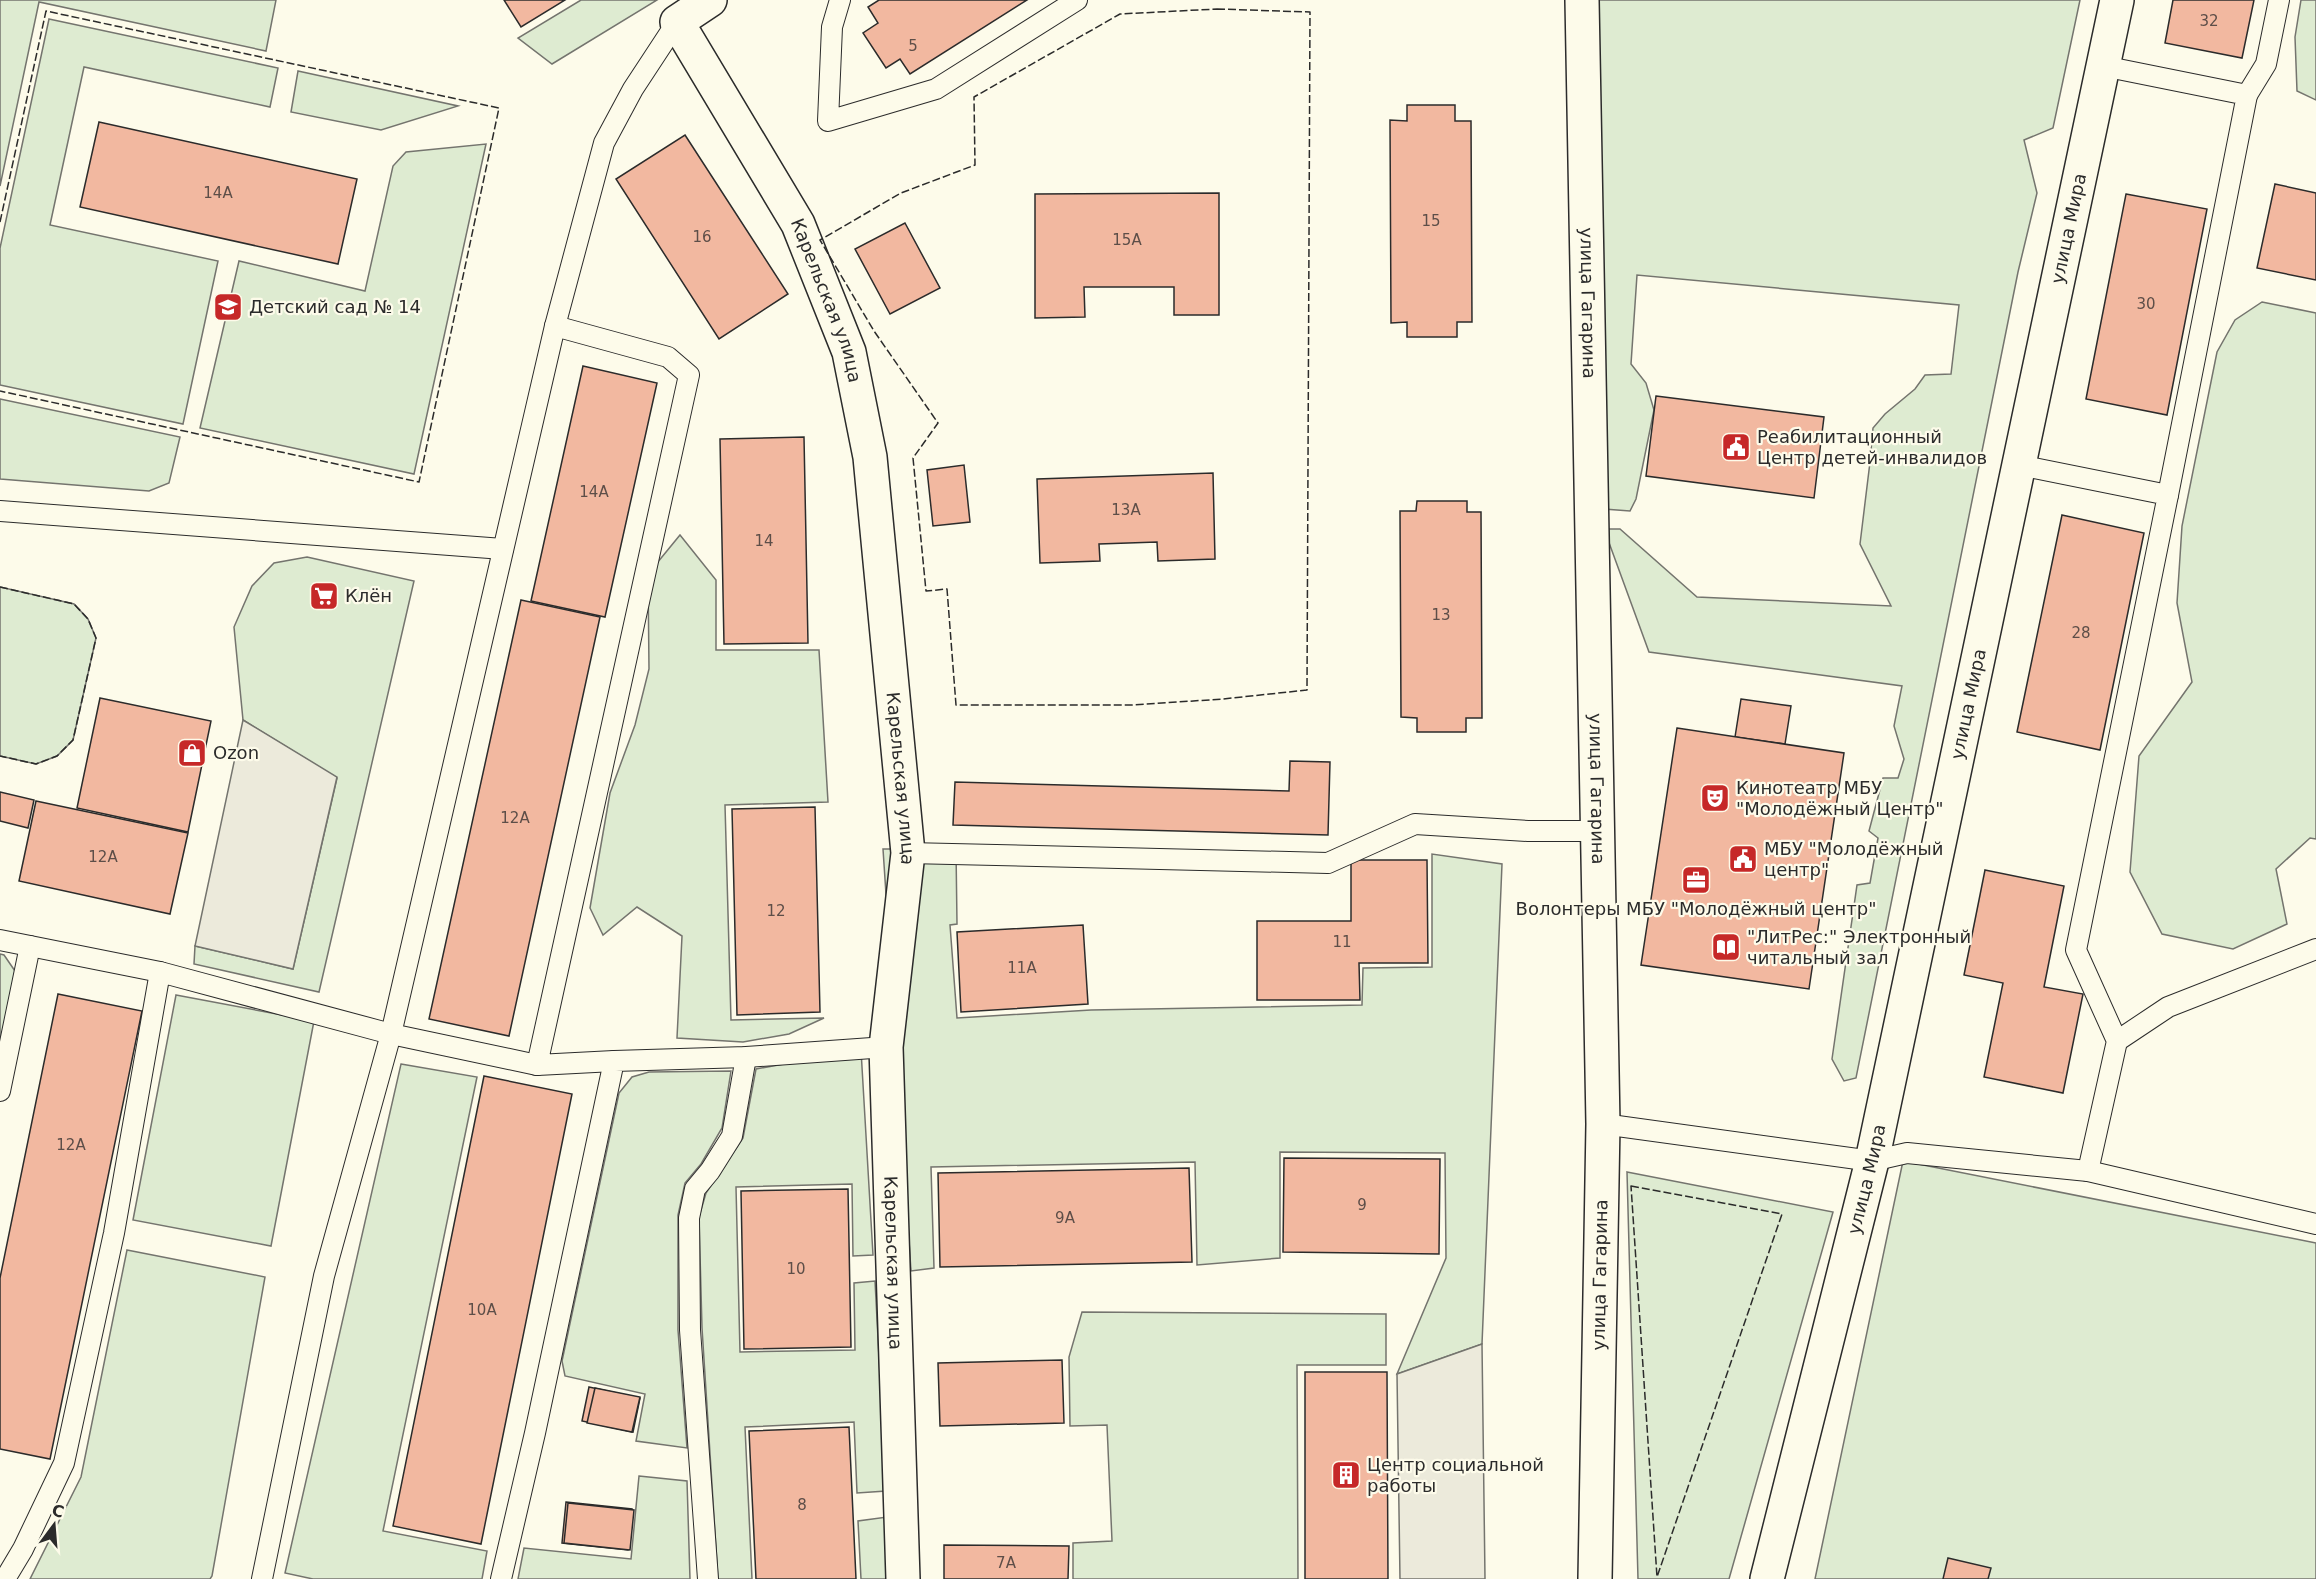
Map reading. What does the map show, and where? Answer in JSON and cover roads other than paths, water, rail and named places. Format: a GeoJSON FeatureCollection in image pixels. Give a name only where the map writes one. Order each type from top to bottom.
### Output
{"type":"FeatureCollection","features":[{"type":"Feature","properties":{"kind":"street"},"geometry":{"type":"LineString","coordinates":[[677,22],[710,0]]}},
{"type":"Feature","properties":{"kind":"street","name":"улица Гагарина"},"geometry":{"type":"LineString","coordinates":[[1582,0],[1603,1124],[1595,1579]]}},
{"type":"Feature","properties":{"kind":"street","name":"улица Мира"},"geometry":{"type":"LineString","coordinates":[[1767,1579],[1872,1161],[2117,0]]}},
{"type":"Feature","properties":{"kind":"street","name":"Карельская улица"},"geometry":{"type":"LineString","coordinates":[[677,22],[798,224],[849,352],[870,457],[908,853],[886,1047],[903,1579]]}},
{"type":"Feature","properties":{"kind":"lane"},"geometry":{"type":"LineString","coordinates":[[840,0],[832,27],[828,121],[936,90],[1077,0]]}},
{"type":"Feature","properties":{"kind":"lane"},"geometry":{"type":"LineString","coordinates":[[2088,1171],[2116,1041],[2076,950],[2247,95],[2266,64],[2279,0]]}},
{"type":"Feature","properties":{"kind":"lane"},"geometry":{"type":"LineString","coordinates":[[262,1579],[324,1276],[391,1034],[555,326],[604,143],[633,89],[677,22]]}},
{"type":"Feature","properties":{"kind":"lane"},"geometry":{"type":"LineString","coordinates":[[2103,66],[2247,95]]}},
{"type":"Feature","properties":{"kind":"lane"},"geometry":{"type":"LineString","coordinates":[[537,1065],[689,375],[668,357],[555,326]]}},
{"type":"Feature","properties":{"kind":"lane"},"geometry":{"type":"LineString","coordinates":[[2019,465],[2168,495]]}},
{"type":"Feature","properties":{"kind":"lane"},"geometry":{"type":"LineString","coordinates":[[0,511],[503,549]]}},
{"type":"Feature","properties":{"kind":"lane"},"geometry":{"type":"LineString","coordinates":[[908,853],[1328,863],[1416,824],[1528,831],[1598,831]]}},
{"type":"Feature","properties":{"kind":"lane"},"geometry":{"type":"LineString","coordinates":[[0,940],[160,972],[391,1034],[537,1065],[746,1057],[886,1047]]}},
{"type":"Feature","properties":{"kind":"lane"},"geometry":{"type":"LineString","coordinates":[[0,1091],[30,946]]}},
{"type":"Feature","properties":{"kind":"lane"},"geometry":{"type":"LineString","coordinates":[[2116,1041],[2168,1007],[2316,949]]}},
{"type":"Feature","properties":{"kind":"lane"},"geometry":{"type":"LineString","coordinates":[[5,1579],[23,1549],[64,1463],[114,1233],[160,972]]}},
{"type":"Feature","properties":{"kind":"lane"},"geometry":{"type":"LineString","coordinates":[[708,1579],[690,1330],[689,1218],[695,1189],[710,1171],[732,1136],[746,1057]]}},
{"type":"Feature","properties":{"kind":"lane"},"geometry":{"type":"LineString","coordinates":[[501,1579],[535,1433],[614,1061]]}},
{"type":"Feature","properties":{"kind":"lane"},"geometry":{"type":"LineString","coordinates":[[1603,1124],[1872,1161],[1907,1153],[2088,1171],[2316,1224]]}},
{"type":"Feature","properties":{"kind":"place","name":"Детский сад № 14"},"geometry":{"type":"Point","coordinates":[228,307]}},
{"type":"Feature","properties":{"kind":"place","name":"Реабилитационный Центр детей-инвалидов"},"geometry":{"type":"Point","coordinates":[1736,447]}},
{"type":"Feature","properties":{"kind":"place","name":"Клён"},"geometry":{"type":"Point","coordinates":[324,596]}},
{"type":"Feature","properties":{"kind":"place","name":"Ozon"},"geometry":{"type":"Point","coordinates":[192,753]}},
{"type":"Feature","properties":{"kind":"place","name":"Кинотеатр МБУ \"Молодёжный Центр\""},"geometry":{"type":"Point","coordinates":[1715,798]}},
{"type":"Feature","properties":{"kind":"place","name":"МБУ \"Молодёжный центр\""},"geometry":{"type":"Point","coordinates":[1743,859]}},
{"type":"Feature","properties":{"kind":"place","name":"Волонтеры МБУ \"Молодёжный центр\""},"geometry":{"type":"Point","coordinates":[1696,880]}},
{"type":"Feature","properties":{"kind":"place","name":"\"ЛитРес:\" Электронный читальный зал"},"geometry":{"type":"Point","coordinates":[1726,947]}},
{"type":"Feature","properties":{"kind":"place","name":"Центр социальной работы"},"geometry":{"type":"Point","coordinates":[1346,1475]}}]}
